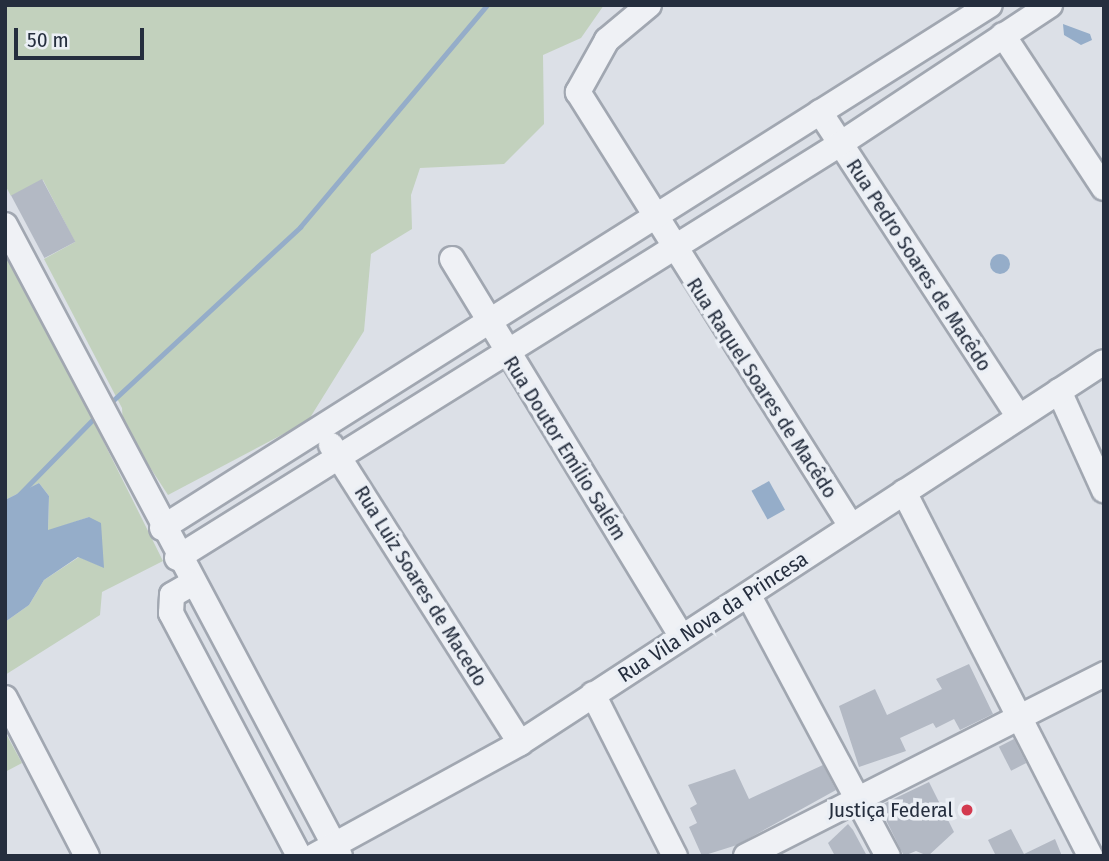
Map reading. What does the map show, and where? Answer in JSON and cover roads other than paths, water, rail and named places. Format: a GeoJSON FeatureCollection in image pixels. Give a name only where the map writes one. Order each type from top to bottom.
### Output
{"type":"FeatureCollection","features":[{"type":"Feature","properties":{"kind":"street","name":"Rua Raquel Soares de Macêdo"},"geometry":{"type":"LineString","coordinates":[[649,5],[607,40],[578,92],[653,217],[851,526]]}},
{"type":"Feature","properties":{"kind":"street"},"geometry":{"type":"LineString","coordinates":[[162,528],[990,5]]}},
{"type":"Feature","properties":{"kind":"street"},"geometry":{"type":"LineString","coordinates":[[177,558],[674,250],[1050,5]]}},
{"type":"Feature","properties":{"kind":"street"},"geometry":{"type":"LineString","coordinates":[[1003,35],[1104,188]]}},
{"type":"Feature","properties":{"kind":"street","name":"Rua Pedro Soares de Macêdo"},"geometry":{"type":"LineString","coordinates":[[820,112],[1019,417]]}},
{"type":"Feature","properties":{"kind":"street"},"geometry":{"type":"LineString","coordinates":[[5,225],[330,852]]}},
{"type":"Feature","properties":{"kind":"street","name":"Rua Doutor Emílio Salém"},"geometry":{"type":"LineString","coordinates":[[452,260],[506,353],[681,636]]}},
{"type":"Feature","properties":{"kind":"street","name":"Rua Vila Nova da Princesa"},"geometry":{"type":"LineString","coordinates":[[330,852],[520,743],[1104,362]]}},
{"type":"Feature","properties":{"kind":"street"},"geometry":{"type":"LineString","coordinates":[[1059,391],[1104,490]]}},
{"type":"Feature","properties":{"kind":"street","name":"Rua Luiz Soares de Macedo"},"geometry":{"type":"LineString","coordinates":[[320,430],[341,458],[520,743]]}},
{"type":"Feature","properties":{"kind":"street"},"geometry":{"type":"LineString","coordinates":[[904,492],[1090,856]]}},
{"type":"Feature","properties":{"kind":"street"},"geometry":{"type":"LineString","coordinates":[[191,584],[172,595],[172,613],[299,856]]}},
{"type":"Feature","properties":{"kind":"street"},"geometry":{"type":"LineString","coordinates":[[749,596],[888,856]]}},
{"type":"Feature","properties":{"kind":"street"},"geometry":{"type":"LineString","coordinates":[[746,856],[1104,674]]}},
{"type":"Feature","properties":{"kind":"street"},"geometry":{"type":"LineString","coordinates":[[593,694],[675,856]]}},
{"type":"Feature","properties":{"kind":"street"},"geometry":{"type":"LineString","coordinates":[[5,698],[88,856]]}},
{"type":"Feature","properties":{"kind":"water"},"geometry":{"type":"Polygon","coordinates":[[[1063,24],[1090,34],[1092,40],[1081,45],[1064,35],[1063,24]]]}},
{"type":"Feature","properties":{"kind":"water"},"geometry":{"type":"Polygon","coordinates":[[[1000,254],[1007,257],[1010,264],[1007,271],[1000,274],[993,271],[990,264],[993,257],[1000,254]]]}},
{"type":"Feature","properties":{"kind":"water"},"geometry":{"type":"Polygon","coordinates":[[[769,481],[785,510],[768,520],[752,491],[769,481]]]}},
{"type":"Feature","properties":{"kind":"water"},"geometry":{"type":"Polygon","coordinates":[[[39,483],[49,496],[48,530],[89,517],[101,523],[104,568],[78,557],[44,580],[29,605],[5,622],[5,500],[39,483]]]}},
{"type":"Feature","properties":{"kind":"waterway"},"geometry":{"type":"LineString","coordinates":[[108,405],[300,227],[487,5]]}},
{"type":"Feature","properties":{"kind":"waterway"},"geometry":{"type":"LineString","coordinates":[[5,509],[98,414]]}},
{"type":"Feature","properties":{"kind":"place","name":"Justiça Federal"},"geometry":{"type":"Point","coordinates":[967,810]}}]}
